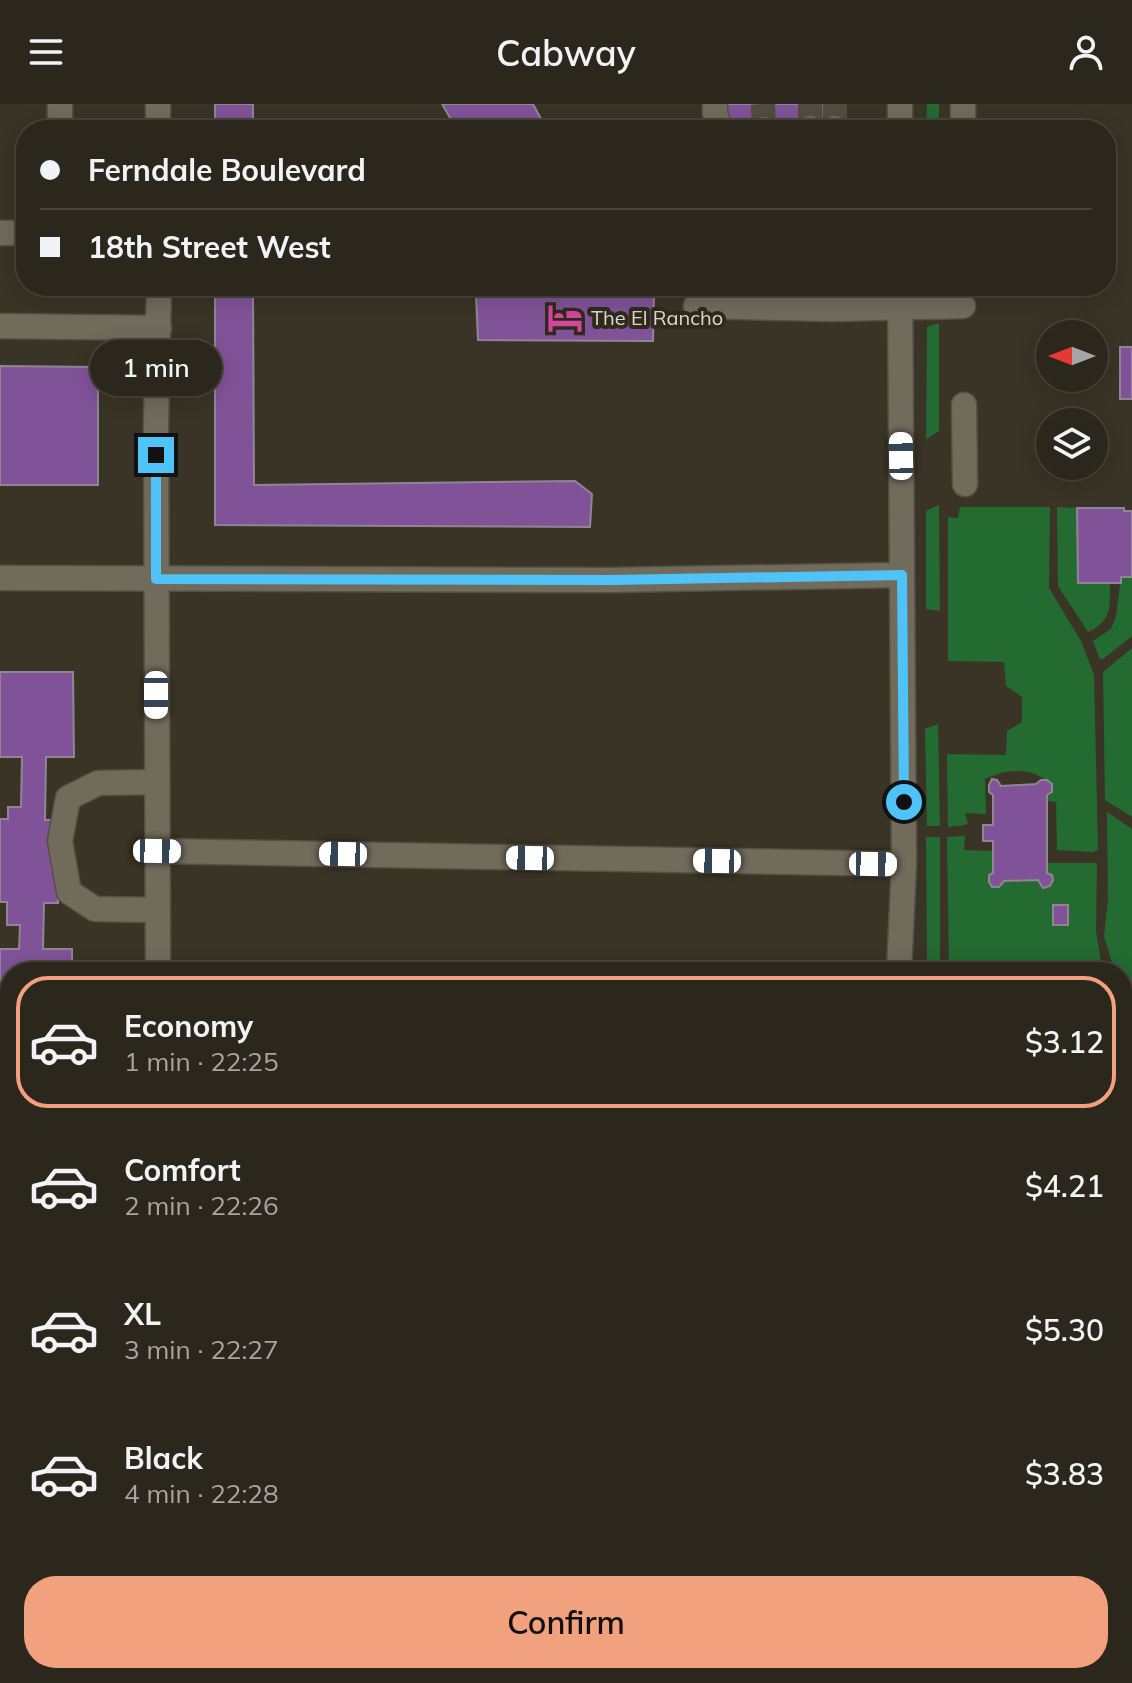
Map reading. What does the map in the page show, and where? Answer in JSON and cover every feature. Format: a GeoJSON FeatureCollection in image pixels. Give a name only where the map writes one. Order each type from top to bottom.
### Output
{"type":"FeatureCollection","features":[{"type":"Feature","properties":{"kind":"street"},"geometry":{"type":"LineString","coordinates":[[158,962],[156,579],[159,296]]}},
{"type":"Feature","properties":{"kind":"street"},"geometry":{"type":"LineString","coordinates":[[696,306],[833,297],[900,297],[963,306]]}},
{"type":"Feature","properties":{"kind":"street"},"geometry":{"type":"LineString","coordinates":[[899,962],[904,864],[900,297]]}},
{"type":"Feature","properties":{"kind":"street"},"geometry":{"type":"LineString","coordinates":[[0,326],[159,328]]}},
{"type":"Feature","properties":{"kind":"street"},"geometry":{"type":"LineString","coordinates":[[964,405],[965,484]]}},
{"type":"Feature","properties":{"kind":"street"},"geometry":{"type":"LineString","coordinates":[[0,578],[611,580],[902,575]]}},
{"type":"Feature","properties":{"kind":"street"},"geometry":{"type":"LineString","coordinates":[[157,782],[98,783],[68,798],[60,841],[69,892],[95,909],[157,910]]}},
{"type":"Feature","properties":{"kind":"street"},"geometry":{"type":"LineString","coordinates":[[157,851],[904,864]]}},
{"type":"Feature","properties":{"kind":"green space"},"geometry":{"type":"Polygon","coordinates":[[[927,104],[939,104],[939,120],[926,120],[927,104]]]}},
{"type":"Feature","properties":{"kind":"green space"},"geometry":{"type":"Polygon","coordinates":[[[939,323],[939,431],[926,439],[927,327],[939,323]]]}},
{"type":"Feature","properties":{"kind":"green space"},"geometry":{"type":"Polygon","coordinates":[[[939,505],[940,611],[926,609],[926,511],[939,505]]]}},
{"type":"Feature","properties":{"kind":"green space"},"geometry":{"type":"Polygon","coordinates":[[[960,507],[1050,507],[1049,588],[1081,641],[1094,675],[1098,850],[1093,852],[1057,850],[1056,802],[1047,801],[1052,784],[1028,772],[1011,771],[985,779],[986,814],[965,813],[968,823],[948,827],[947,754],[1006,755],[1007,731],[1022,722],[1022,697],[1006,686],[1004,662],[948,661],[948,517],[958,518],[960,507]]]}},
{"type":"Feature","properties":{"kind":"green space"},"geometry":{"type":"Polygon","coordinates":[[[1057,507],[1077,508],[1078,583],[1110,583],[1106,618],[1088,632],[1058,586],[1057,507]]]}},
{"type":"Feature","properties":{"kind":"green space"},"geometry":{"type":"Polygon","coordinates":[[[1121,577],[1132,577],[1132,636],[1100,659],[1093,641],[1111,629],[1116,616],[1121,577]]]}},
{"type":"Feature","properties":{"kind":"green space"},"geometry":{"type":"Polygon","coordinates":[[[1132,648],[1132,817],[1105,800],[1103,672],[1132,648]]]}},
{"type":"Feature","properties":{"kind":"green space"},"geometry":{"type":"Polygon","coordinates":[[[938,724],[940,826],[927,826],[925,729],[938,724]]]}},
{"type":"Feature","properties":{"kind":"green space"},"geometry":{"type":"Polygon","coordinates":[[[1107,812],[1132,829],[1132,962],[1112,962],[1104,936],[1108,900],[1107,812]]]}},
{"type":"Feature","properties":{"kind":"green space"},"geometry":{"type":"Polygon","coordinates":[[[965,836],[964,850],[993,851],[993,873],[989,876],[992,887],[999,887],[1004,881],[1038,880],[1043,887],[1049,886],[1052,875],[1047,873],[1047,863],[1097,863],[1096,931],[1101,962],[949,962],[947,837],[965,836]]]}},
{"type":"Feature","properties":{"kind":"green space"},"geometry":{"type":"Polygon","coordinates":[[[926,837],[940,837],[940,962],[927,962],[926,837]]]}},
{"type":"Feature","properties":{"kind":"building"},"geometry":{"type":"Polygon","coordinates":[[[215,104],[253,104],[253,120],[215,120],[215,104]]]}},
{"type":"Feature","properties":{"kind":"building"},"geometry":{"type":"Polygon","coordinates":[[[442,104],[533,104],[542,120],[451,120],[442,104]]]}},
{"type":"Feature","properties":{"kind":"building"},"geometry":{"type":"Polygon","coordinates":[[[726,104],[844,104],[844,120],[726,120],[726,104]]]}},
{"type":"Feature","properties":{"kind":"building"},"geometry":{"type":"Polygon","coordinates":[[[215,296],[253,296],[254,485],[575,481],[592,494],[590,527],[215,525],[215,296]]]}},
{"type":"Feature","properties":{"kind":"building","name":"The El Rancho"},"geometry":{"type":"Polygon","coordinates":[[[476,296],[654,296],[653,341],[478,340],[476,296]]]}},
{"type":"Feature","properties":{"kind":"building"},"geometry":{"type":"Polygon","coordinates":[[[1120,347],[1132,347],[1132,399],[1120,399],[1120,347]]]}},
{"type":"Feature","properties":{"kind":"building"},"geometry":{"type":"Polygon","coordinates":[[[0,366],[98,367],[98,485],[0,485],[0,366]]]}},
{"type":"Feature","properties":{"kind":"building"},"geometry":{"type":"Polygon","coordinates":[[[1077,508],[1124,508],[1124,511],[1132,511],[1132,577],[1121,577],[1121,583],[1078,583],[1077,508]]]}},
{"type":"Feature","properties":{"kind":"building"},"geometry":{"type":"Polygon","coordinates":[[[0,672],[73,672],[74,757],[46,757],[45,820],[58,820],[58,903],[44,903],[43,949],[72,949],[72,962],[0,962],[0,949],[19,949],[20,925],[7,925],[7,902],[0,902],[0,819],[8,819],[8,807],[21,807],[22,757],[0,757],[0,672]]]}},
{"type":"Feature","properties":{"kind":"building"},"geometry":{"type":"Polygon","coordinates":[[[992,779],[1001,786],[1036,784],[1041,780],[1052,784],[1052,792],[1047,795],[1047,873],[1052,875],[1053,880],[1050,886],[1043,888],[1038,880],[1004,881],[999,887],[992,887],[989,882],[989,875],[993,873],[993,841],[983,841],[983,825],[993,825],[993,795],[989,792],[992,779]]]}},
{"type":"Feature","properties":{"kind":"building"},"geometry":{"type":"Polygon","coordinates":[[[1053,905],[1068,905],[1068,925],[1053,925],[1053,905]]]}},
{"type":"Feature","properties":{"kind":"tunnel"},"geometry":{"type":"LineString","coordinates":[[763,104],[764,120]]}},
{"type":"Feature","properties":{"kind":"tunnel"},"geometry":{"type":"LineString","coordinates":[[810,104],[810,120]]}},
{"type":"Feature","properties":{"kind":"tunnel"},"geometry":{"type":"LineString","coordinates":[[835,104],[835,120]]}},
{"type":"Feature","properties":{"kind":"place","name":"The El Rancho"},"geometry":{"type":"Point","coordinates":[565,318]}},
{"type":"Feature","properties":{"kind":"route"},"geometry":{"type":"LineString","coordinates":[[156,455],[156,579],[611,580],[902,575],[904,802]]}}]}
